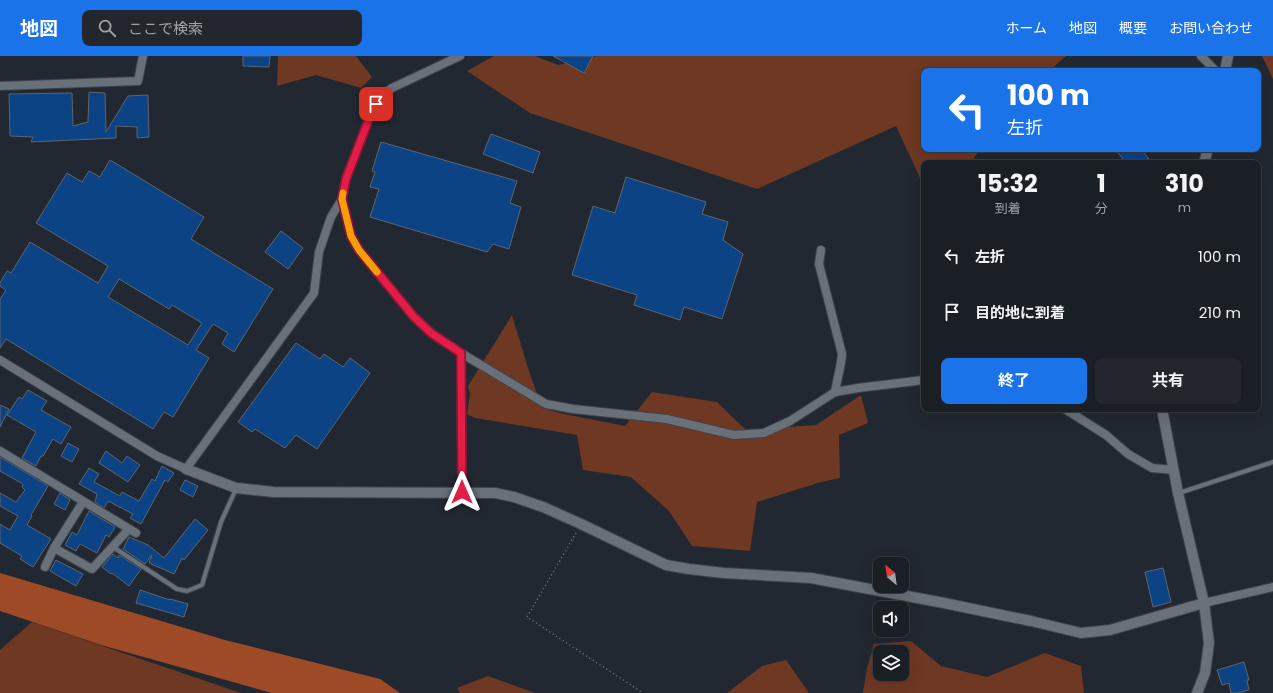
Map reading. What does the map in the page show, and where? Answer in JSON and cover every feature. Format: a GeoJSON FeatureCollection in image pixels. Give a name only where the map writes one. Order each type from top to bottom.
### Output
{"type":"FeatureCollection","features":[{"type":"Feature","properties":{"kind":"street"},"geometry":{"type":"LineString","coordinates":[[0,86],[138,82],[143,56]]}},
{"type":"Feature","properties":{"kind":"street"},"geometry":{"type":"LineString","coordinates":[[186,469],[314,293],[319,252],[331,217],[342,199],[346,179],[372,111],[381,96],[392,88],[460,56]]}},
{"type":"Feature","properties":{"kind":"street"},"geometry":{"type":"LineString","coordinates":[[1201,56],[1213,68]]}},
{"type":"Feature","properties":{"kind":"street"},"geometry":{"type":"LineString","coordinates":[[1226,68],[1228,56]]}},
{"type":"Feature","properties":{"kind":"street"},"geometry":{"type":"LineString","coordinates":[[342,199],[351,236],[359,250],[414,317],[431,333],[461,353],[546,404],[573,409],[667,419],[734,435],[764,433],[790,421],[835,392],[921,380]]}},
{"type":"Feature","properties":{"kind":"street"},"geometry":{"type":"LineString","coordinates":[[821,250],[819,264],[842,354],[835,392]]}},
{"type":"Feature","properties":{"kind":"street"},"geometry":{"type":"LineString","coordinates":[[461,353],[462,492]]}},
{"type":"Feature","properties":{"kind":"street"},"geometry":{"type":"LineString","coordinates":[[0,360],[157,456],[236,488],[274,492],[495,493],[514,497],[543,508],[581,524],[666,565],[724,573],[811,578],[944,603],[1081,633],[1110,630],[1204,603],[1273,587]]}},
{"type":"Feature","properties":{"kind":"street"},"geometry":{"type":"LineString","coordinates":[[1070,412],[1106,435],[1128,454],[1152,468],[1174,470]]}},
{"type":"Feature","properties":{"kind":"street"},"geometry":{"type":"LineString","coordinates":[[1163,412],[1178,493],[1204,603],[1209,643],[1205,673],[1197,693]]}},
{"type":"Feature","properties":{"kind":"street"},"geometry":{"type":"LineString","coordinates":[[0,451],[133,531],[113,546],[92,568],[54,548]]}},
{"type":"Feature","properties":{"kind":"street"},"geometry":{"type":"LineString","coordinates":[[45,567],[54,548],[83,502]]}},
{"type":"Feature","properties":{"kind":"lane"},"geometry":{"type":"LineString","coordinates":[[1178,493],[1273,462]]}},
{"type":"Feature","properties":{"kind":"lane"},"geometry":{"type":"LineString","coordinates":[[113,546],[177,590],[187,591],[202,585],[221,522],[236,488]]}},
{"type":"Feature","properties":{"kind":"path"},"geometry":{"type":"LineString","coordinates":[[581,524],[528,617],[643,693]]}},
{"type":"Feature","properties":{"kind":"shaded area"},"geometry":{"type":"Polygon","coordinates":[[[278,56],[356,56],[372,77],[361,88],[316,75],[277,86],[278,56]]]}},
{"type":"Feature","properties":{"kind":"shaded area"},"geometry":{"type":"Polygon","coordinates":[[[494,56],[535,56],[558,65],[597,56],[1066,56],[1052,68],[921,68],[921,152],[978,152],[973,160],[921,160],[921,180],[896,126],[757,189],[530,113],[467,71],[494,56]]]}},
{"type":"Feature","properties":{"kind":"shaded area"},"geometry":{"type":"Polygon","coordinates":[[[1262,56],[1273,56],[1273,79],[1262,56]]]}},
{"type":"Feature","properties":{"kind":"shaded area"},"geometry":{"type":"Polygon","coordinates":[[[512,315],[542,408],[564,414],[625,426],[652,392],[717,402],[746,430],[816,425],[861,395],[868,423],[839,435],[840,478],[821,482],[757,502],[750,551],[692,546],[669,511],[631,477],[583,470],[577,435],[475,418],[467,414],[470,394],[468,386],[512,315]]]}},
{"type":"Feature","properties":{"kind":"shaded area"},"geometry":{"type":"Polygon","coordinates":[[[0,573],[225,640],[380,679],[400,693],[272,693],[101,645],[0,611],[0,573]]]}},
{"type":"Feature","properties":{"kind":"shaded area"},"geometry":{"type":"Polygon","coordinates":[[[32,622],[241,693],[0,693],[0,650],[32,622]]]}},
{"type":"Feature","properties":{"kind":"shaded area"},"geometry":{"type":"Polygon","coordinates":[[[911,641],[941,666],[987,677],[1045,653],[1081,666],[1084,693],[863,693],[867,668],[873,647],[873,681],[909,681],[909,645],[874,645],[911,641]]]}},
{"type":"Feature","properties":{"kind":"shaded area"},"geometry":{"type":"Polygon","coordinates":[[[786,660],[809,693],[727,693],[762,666],[786,660]]]}},
{"type":"Feature","properties":{"kind":"shaded area"},"geometry":{"type":"Polygon","coordinates":[[[488,676],[535,693],[460,693],[457,688],[488,676]]]}},
{"type":"Feature","properties":{"kind":"building"},"geometry":{"type":"Polygon","coordinates":[[[243,56],[270,56],[269,67],[243,66],[243,56]]]}},
{"type":"Feature","properties":{"kind":"building"},"geometry":{"type":"Polygon","coordinates":[[[553,56],[593,56],[584,73],[553,56]]]}},
{"type":"Feature","properties":{"kind":"building"},"geometry":{"type":"Polygon","coordinates":[[[89,92],[105,93],[106,132],[128,96],[148,95],[149,137],[137,138],[137,127],[116,126],[116,138],[31,142],[33,137],[10,136],[9,94],[72,93],[73,126],[88,122],[89,92]]]}},
{"type":"Feature","properties":{"kind":"building"},"geometry":{"type":"Polygon","coordinates":[[[491,134],[540,152],[533,173],[483,154],[491,134]]]}},
{"type":"Feature","properties":{"kind":"building"},"geometry":{"type":"Polygon","coordinates":[[[381,142],[517,181],[510,203],[521,207],[509,249],[493,244],[487,252],[370,217],[379,189],[370,187],[375,172],[372,171],[381,142]]]}},
{"type":"Feature","properties":{"kind":"building"},"geometry":{"type":"Polygon","coordinates":[[[1117,152],[1143,152],[1150,160],[1122,160],[1123,159],[1117,152]]]}},
{"type":"Feature","properties":{"kind":"building"},"geometry":{"type":"Polygon","coordinates":[[[110,160],[204,217],[191,239],[273,289],[234,352],[222,344],[228,333],[213,324],[196,350],[209,358],[173,417],[164,412],[153,429],[6,339],[0,348],[0,299],[6,290],[0,286],[0,283],[7,271],[11,273],[30,242],[98,283],[108,266],[36,223],[67,173],[82,182],[89,171],[100,177],[110,160]],[[119,279],[108,297],[188,345],[202,323],[172,305],[169,309],[119,279]]]}},
{"type":"Feature","properties":{"kind":"building"},"geometry":{"type":"Polygon","coordinates":[[[626,177],[706,202],[702,214],[728,222],[723,240],[743,254],[722,319],[684,307],[680,320],[634,305],[637,295],[572,275],[593,206],[615,213],[626,177]]]}},
{"type":"Feature","properties":{"kind":"building"},"geometry":{"type":"Polygon","coordinates":[[[281,231],[303,248],[288,269],[265,252],[281,231]]]}},
{"type":"Feature","properties":{"kind":"building"},"geometry":{"type":"Polygon","coordinates":[[[296,343],[320,359],[324,354],[343,367],[350,358],[370,373],[317,449],[296,435],[285,448],[255,429],[252,432],[238,422],[296,343]]]}},
{"type":"Feature","properties":{"kind":"building"},"geometry":{"type":"Polygon","coordinates":[[[28,390],[47,401],[41,410],[71,427],[61,444],[53,439],[36,466],[22,458],[36,432],[7,415],[19,397],[22,399],[28,390]]]}},
{"type":"Feature","properties":{"kind":"building"},"geometry":{"type":"Polygon","coordinates":[[[0,405],[9,409],[0,427],[0,405]]]}},
{"type":"Feature","properties":{"kind":"building"},"geometry":{"type":"Polygon","coordinates":[[[68,443],[79,449],[72,462],[61,456],[68,443]]]}},
{"type":"Feature","properties":{"kind":"building"},"geometry":{"type":"Polygon","coordinates":[[[106,451],[122,463],[127,456],[140,465],[128,482],[99,463],[106,451]]]}},
{"type":"Feature","properties":{"kind":"building"},"geometry":{"type":"Polygon","coordinates":[[[0,457],[48,486],[31,515],[32,516],[27,525],[51,539],[33,567],[20,559],[22,556],[0,543],[0,524],[10,530],[18,516],[0,506],[0,493],[16,502],[25,490],[22,487],[23,484],[0,471],[0,457]]]}},
{"type":"Feature","properties":{"kind":"building"},"geometry":{"type":"Polygon","coordinates":[[[162,466],[174,473],[168,482],[165,480],[141,524],[130,518],[133,514],[108,501],[104,508],[95,502],[97,494],[79,484],[89,468],[99,474],[94,482],[120,496],[122,492],[139,501],[152,479],[155,481],[162,466]]]}},
{"type":"Feature","properties":{"kind":"building"},"geometry":{"type":"Polygon","coordinates":[[[185,480],[198,486],[193,497],[180,490],[185,480]]]}},
{"type":"Feature","properties":{"kind":"building"},"geometry":{"type":"Polygon","coordinates":[[[60,493],[70,500],[65,510],[54,504],[60,493]]]}},
{"type":"Feature","properties":{"kind":"building"},"geometry":{"type":"Polygon","coordinates":[[[89,511],[115,527],[109,537],[106,535],[97,553],[80,544],[76,551],[65,545],[72,532],[77,535],[89,511]]]}},
{"type":"Feature","properties":{"kind":"building"},"geometry":{"type":"Polygon","coordinates":[[[195,519],[208,530],[184,560],[182,558],[174,574],[149,563],[152,555],[145,564],[123,549],[129,537],[148,545],[164,558],[195,519]]]}},
{"type":"Feature","properties":{"kind":"building"},"geometry":{"type":"Polygon","coordinates":[[[113,554],[118,558],[119,555],[141,569],[129,586],[102,567],[113,554]]]}},
{"type":"Feature","properties":{"kind":"building"},"geometry":{"type":"Polygon","coordinates":[[[56,560],[83,574],[76,586],[50,571],[56,560]]]}},
{"type":"Feature","properties":{"kind":"building"},"geometry":{"type":"Polygon","coordinates":[[[1163,568],[1171,602],[1153,607],[1145,572],[1163,568]]]}},
{"type":"Feature","properties":{"kind":"building"},"geometry":{"type":"Polygon","coordinates":[[[140,590],[188,604],[184,617],[136,603],[140,590]]]}},
{"type":"Feature","properties":{"kind":"building"},"geometry":{"type":"Polygon","coordinates":[[[1244,662],[1249,680],[1247,680],[1249,690],[1231,693],[1229,683],[1222,685],[1217,670],[1244,662]]]}},
{"type":"Feature","properties":{"kind":"slow traffic"},"geometry":{"type":"LineString","coordinates":[[343,193],[342,199],[351,236],[359,250],[377,272]]}},
{"type":"Feature","properties":{"kind":"route"},"geometry":{"type":"LineString","coordinates":[[376,104],[346,179],[342,199],[347,223],[351,236],[359,250],[414,317],[431,333],[461,353],[462,492]]}}]}
